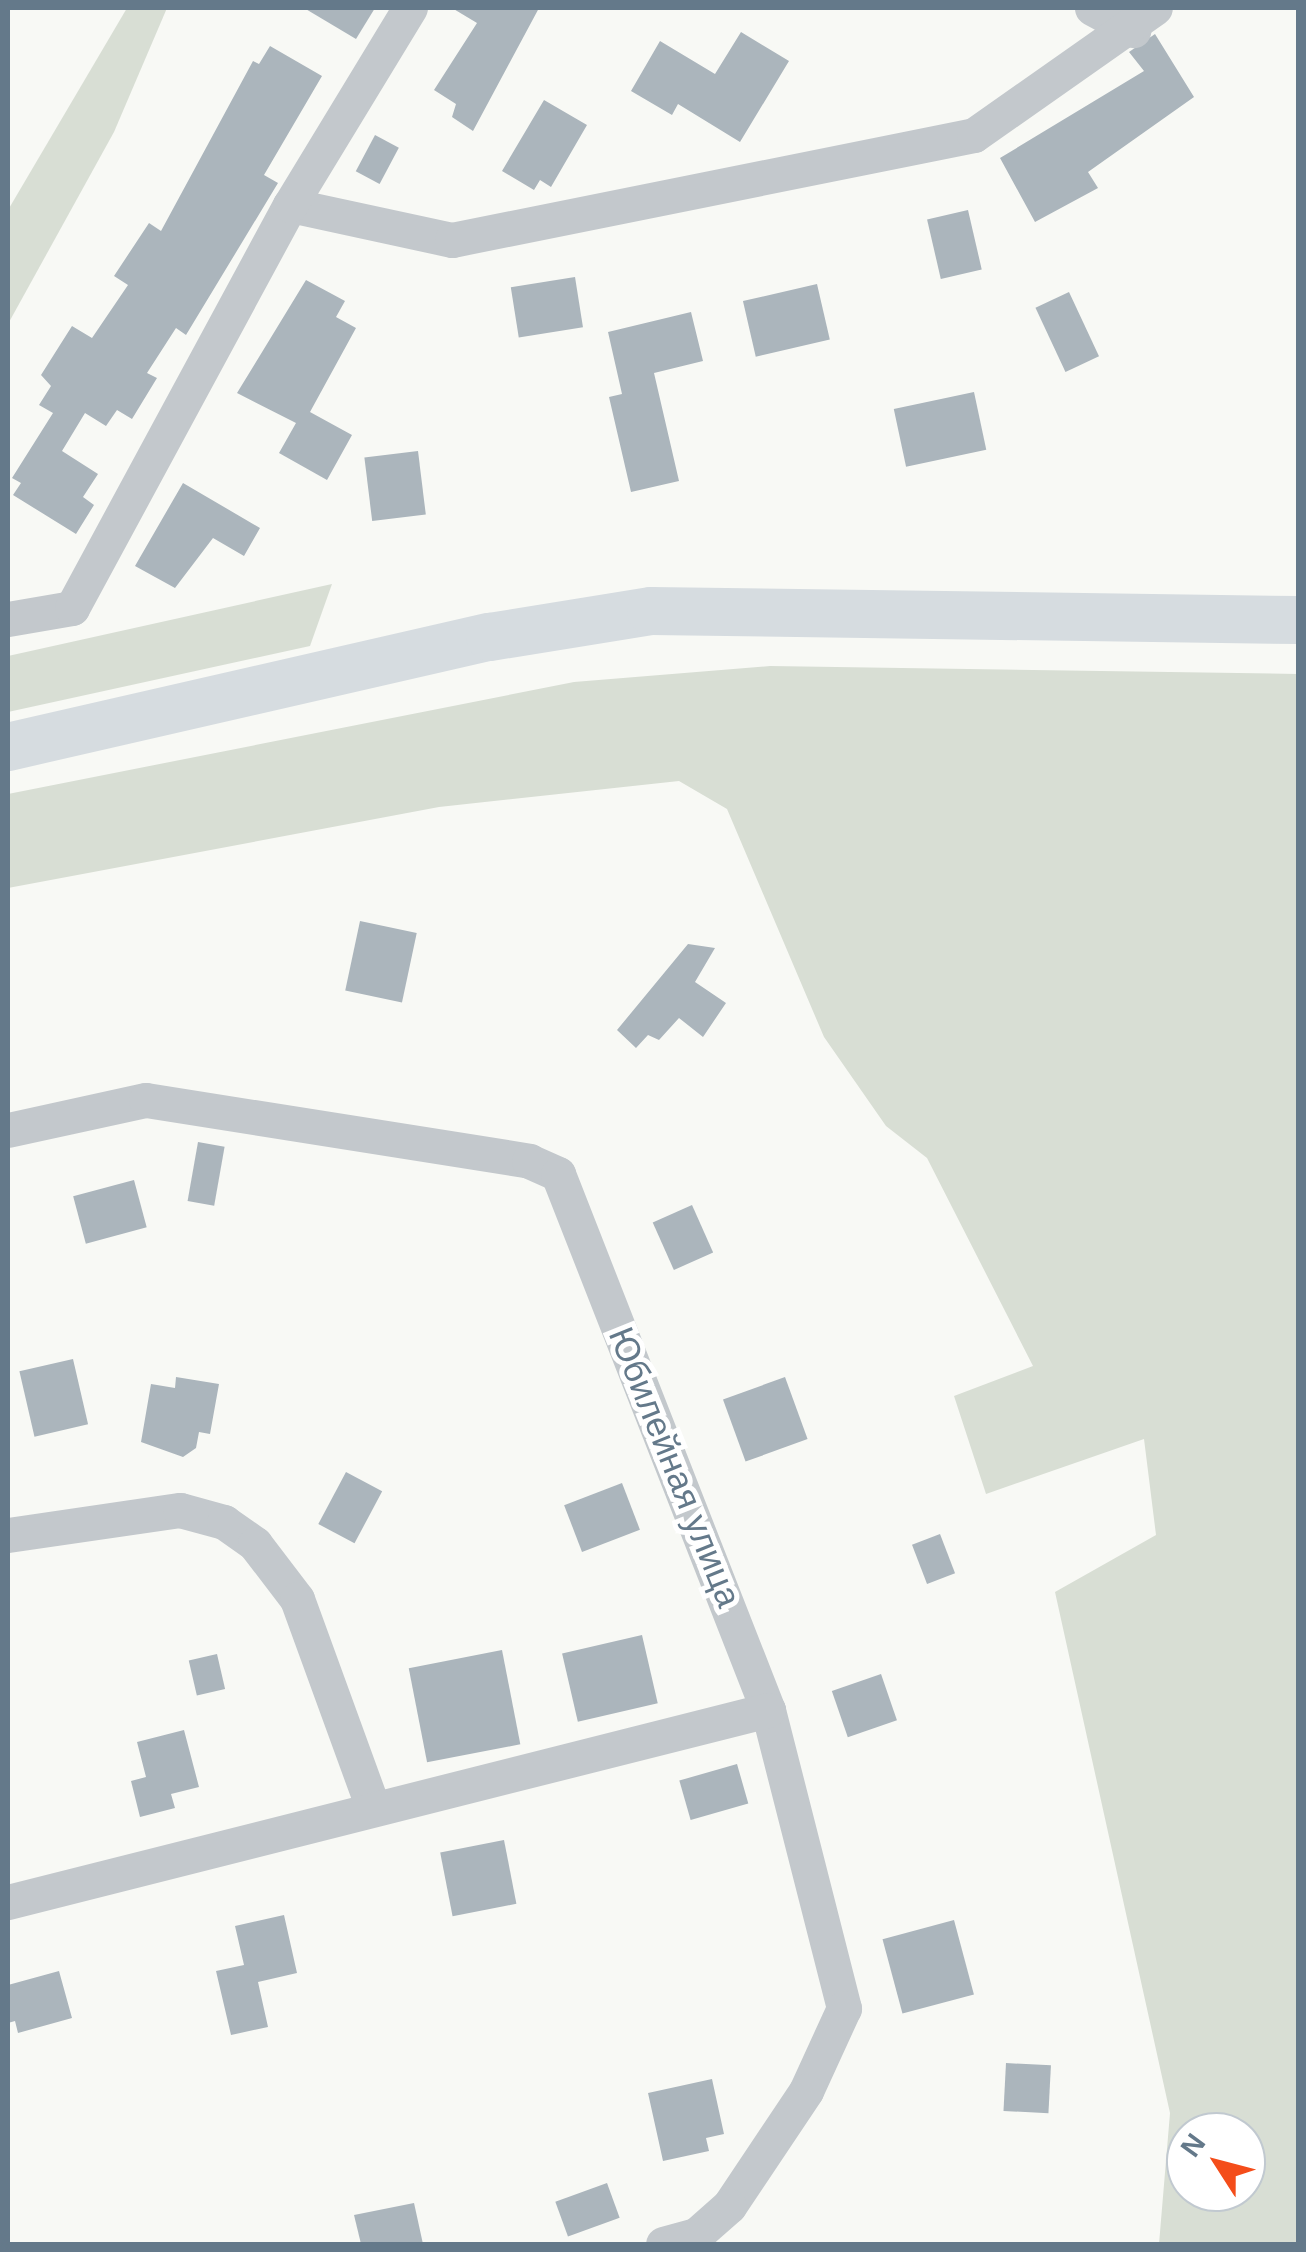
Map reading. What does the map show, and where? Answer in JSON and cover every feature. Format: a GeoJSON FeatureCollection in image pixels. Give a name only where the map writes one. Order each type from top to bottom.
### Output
{"type":"FeatureCollection","features":[{"type":"Feature","properties":{"kind":"main road"},"geometry":{"type":"LineString","coordinates":[[8,747],[473,640],[651,610],[1298,620]]}},
{"type":"Feature","properties":{"kind":"street"},"geometry":{"type":"LineString","coordinates":[[8,619],[72,608],[290,205],[410,8]]}},
{"type":"Feature","properties":{"kind":"street"},"geometry":{"type":"LineString","coordinates":[[1092,8],[1144,19]]}},
{"type":"Feature","properties":{"kind":"street"},"geometry":{"type":"LineString","coordinates":[[290,205],[452,240],[860,160],[974,135],[1144,19]]}},
{"type":"Feature","properties":{"kind":"street","name":"Юбилейная улица"},"geometry":{"type":"LineString","coordinates":[[8,1130],[146,1100],[529,1161],[558,1174],[768,1710],[825,1918],[841,2025],[729,2206],[696,2235],[663,2244]]}},
{"type":"Feature","properties":{"kind":"street"},"geometry":{"type":"LineString","coordinates":[[8,1534],[180,1510],[224,1522],[255,1544],[297,1599],[373,1808]]}},
{"type":"Feature","properties":{"kind":"street"},"geometry":{"type":"LineString","coordinates":[[8,1902],[768,1710]]}},
{"type":"Feature","properties":{"kind":"shaded area"},"geometry":{"type":"Polygon","coordinates":[[[127,8],[167,8],[114,132],[8,324],[8,210],[127,8]]]}},
{"type":"Feature","properties":{"kind":"shaded area"},"geometry":{"type":"Polygon","coordinates":[[[332,584],[310,646],[8,712],[8,656],[332,584]]]}},
{"type":"Feature","properties":{"kind":"shaded area"},"geometry":{"type":"Polygon","coordinates":[[[770,666],[1298,674],[1298,2244],[1159,2244],[1166,2161],[1166,2212],[1266,2212],[1266,2112],[1170,2112],[1055,1592],[1156,1535],[1144,1439],[986,1494],[954,1396],[1033,1366],[927,1158],[886,1126],[824,1037],[727,809],[679,781],[439,807],[8,888],[8,794],[574,682],[770,666]]]}},
{"type":"Feature","properties":{"kind":"building"},"geometry":{"type":"Polygon","coordinates":[[[304,8],[375,8],[356,39],[304,8]]]}},
{"type":"Feature","properties":{"kind":"building"},"geometry":{"type":"Polygon","coordinates":[[[452,8],[539,8],[473,131],[452,117],[456,104],[434,90],[477,23],[452,8]]]}},
{"type":"Feature","properties":{"kind":"building"},"geometry":{"type":"Polygon","coordinates":[[[741,32],[789,61],[740,142],[678,104],[672,115],[631,91],[660,41],[715,74],[741,32]]]}},
{"type":"Feature","properties":{"kind":"building"},"geometry":{"type":"Polygon","coordinates":[[[1155,34],[1194,97],[1088,172],[1098,188],[1035,222],[1000,158],[1144,71],[1129,52],[1155,34]]]}},
{"type":"Feature","properties":{"kind":"building"},"geometry":{"type":"Polygon","coordinates":[[[270,46],[322,76],[264,175],[278,183],[186,335],[176,328],[147,373],[157,378],[132,419],[117,410],[106,426],[85,413],[62,451],[98,474],[83,497],[94,505],[76,534],[13,495],[21,483],[12,478],[53,413],[39,405],[51,386],[41,375],[72,326],[92,338],[128,285],[114,276],[149,223],[161,231],[253,61],[259,64],[270,46]]]}},
{"type":"Feature","properties":{"kind":"building"},"geometry":{"type":"Polygon","coordinates":[[[544,100],[587,125],[551,187],[540,180],[534,190],[502,171],[544,100]]]}},
{"type":"Feature","properties":{"kind":"building"},"geometry":{"type":"Polygon","coordinates":[[[375,135],[399,148],[380,184],[356,171],[375,135]]]}},
{"type":"Feature","properties":{"kind":"building"},"geometry":{"type":"Polygon","coordinates":[[[968,210],[982,269],[941,279],[927,219],[968,210]]]}},
{"type":"Feature","properties":{"kind":"building"},"geometry":{"type":"Polygon","coordinates":[[[575,277],[583,327],[519,338],[511,287],[575,277]]]}},
{"type":"Feature","properties":{"kind":"building"},"geometry":{"type":"Polygon","coordinates":[[[306,280],[345,301],[336,317],[356,328],[310,412],[352,435],[327,480],[279,453],[296,423],[237,393],[306,280]]]}},
{"type":"Feature","properties":{"kind":"building"},"geometry":{"type":"Polygon","coordinates":[[[817,284],[830,340],[756,357],[743,301],[817,284]]]}},
{"type":"Feature","properties":{"kind":"building"},"geometry":{"type":"Polygon","coordinates":[[[1069,292],[1099,356],[1065,372],[1035,308],[1069,292]]]}},
{"type":"Feature","properties":{"kind":"building"},"geometry":{"type":"Polygon","coordinates":[[[691,312],[703,361],[654,373],[679,481],[631,492],[609,397],[622,394],[608,332],[691,312]]]}},
{"type":"Feature","properties":{"kind":"building"},"geometry":{"type":"Polygon","coordinates":[[[974,392],[986,450],[906,467],[894,409],[974,392]]]}},
{"type":"Feature","properties":{"kind":"building"},"geometry":{"type":"Polygon","coordinates":[[[418,451],[426,515],[372,521],[364,458],[418,451]]]}},
{"type":"Feature","properties":{"kind":"building"},"geometry":{"type":"Polygon","coordinates":[[[183,483],[260,528],[244,556],[213,538],[175,588],[135,566],[183,483]]]}},
{"type":"Feature","properties":{"kind":"building"},"geometry":{"type":"Polygon","coordinates":[[[360,921],[417,933],[402,1003],[345,990],[360,921]]]}},
{"type":"Feature","properties":{"kind":"building"},"geometry":{"type":"Polygon","coordinates":[[[688,944],[715,948],[695,982],[726,1003],[703,1037],[679,1018],[659,1040],[648,1035],[636,1048],[617,1030],[688,944]]]}},
{"type":"Feature","properties":{"kind":"building"},"geometry":{"type":"Polygon","coordinates":[[[198,1142],[225,1147],[214,1206],[188,1201],[198,1142]]]}},
{"type":"Feature","properties":{"kind":"building"},"geometry":{"type":"Polygon","coordinates":[[[134,1180],[147,1227],[86,1244],[73,1196],[134,1180]]]}},
{"type":"Feature","properties":{"kind":"building"},"geometry":{"type":"Polygon","coordinates":[[[692,1205],[713,1253],[674,1270],[653,1222],[692,1205]]]}},
{"type":"Feature","properties":{"kind":"building"},"geometry":{"type":"Polygon","coordinates":[[[73,1359],[88,1424],[34,1437],[19,1371],[73,1359]]]}},
{"type":"Feature","properties":{"kind":"building"},"geometry":{"type":"Polygon","coordinates":[[[176,1377],[219,1384],[210,1434],[199,1432],[196,1448],[183,1457],[141,1442],[151,1384],[175,1388],[176,1377]]]}},
{"type":"Feature","properties":{"kind":"building"},"geometry":{"type":"Polygon","coordinates":[[[785,1377],[808,1439],[746,1462],[723,1400],[785,1377]]]}},
{"type":"Feature","properties":{"kind":"building"},"geometry":{"type":"Polygon","coordinates":[[[346,1472],[382,1491],[355,1543],[318,1524],[346,1472]]]}},
{"type":"Feature","properties":{"kind":"building"},"geometry":{"type":"Polygon","coordinates":[[[622,1483],[640,1530],[582,1552],[564,1505],[622,1483]]]}},
{"type":"Feature","properties":{"kind":"building"},"geometry":{"type":"Polygon","coordinates":[[[940,1534],[955,1573],[927,1584],[912,1545],[940,1534]]]}},
{"type":"Feature","properties":{"kind":"building"},"geometry":{"type":"Polygon","coordinates":[[[642,1635],[658,1703],[578,1722],[562,1653],[642,1635]]]}},
{"type":"Feature","properties":{"kind":"building"},"geometry":{"type":"Polygon","coordinates":[[[502,1650],[520,1744],[427,1762],[409,1668],[502,1650]]]}},
{"type":"Feature","properties":{"kind":"building"},"geometry":{"type":"Polygon","coordinates":[[[217,1654],[225,1689],[197,1696],[189,1661],[217,1654]]]}},
{"type":"Feature","properties":{"kind":"building"},"geometry":{"type":"Polygon","coordinates":[[[881,1674],[897,1720],[848,1737],[832,1691],[881,1674]]]}},
{"type":"Feature","properties":{"kind":"building"},"geometry":{"type":"Polygon","coordinates":[[[184,1730],[199,1787],[171,1794],[175,1808],[140,1817],[131,1781],[146,1777],[137,1742],[184,1730]]]}},
{"type":"Feature","properties":{"kind":"building"},"geometry":{"type":"Polygon","coordinates":[[[737,1764],[748,1803],[691,1820],[679,1781],[737,1764]]]}},
{"type":"Feature","properties":{"kind":"building"},"geometry":{"type":"Polygon","coordinates":[[[504,1840],[516,1904],[453,1916],[440,1852],[504,1840]]]}},
{"type":"Feature","properties":{"kind":"building"},"geometry":{"type":"Polygon","coordinates":[[[284,1915],[297,1973],[258,1982],[268,2027],[231,2035],[216,1971],[244,1965],[235,1926],[284,1915]]]}},
{"type":"Feature","properties":{"kind":"building"},"geometry":{"type":"Polygon","coordinates":[[[954,1920],[974,1994],[902,2014],[883,1939],[954,1920]]]}},
{"type":"Feature","properties":{"kind":"building"},"geometry":{"type":"Polygon","coordinates":[[[59,1971],[72,2018],[18,2033],[15,2021],[8,2023],[8,1985],[59,1971]]]}},
{"type":"Feature","properties":{"kind":"building"},"geometry":{"type":"Polygon","coordinates":[[[1006,2063],[1051,2065],[1048,2113],[1003,2111],[1006,2063]]]}},
{"type":"Feature","properties":{"kind":"building"},"geometry":{"type":"Polygon","coordinates":[[[712,2079],[724,2134],[706,2138],[709,2151],[663,2161],[648,2093],[712,2079]]]}},
{"type":"Feature","properties":{"kind":"building"},"geometry":{"type":"Polygon","coordinates":[[[607,2183],[620,2218],[568,2237],[555,2202],[607,2183]]]}},
{"type":"Feature","properties":{"kind":"building"},"geometry":{"type":"Polygon","coordinates":[[[414,2203],[423,2244],[361,2244],[354,2215],[414,2203]]]}}]}
